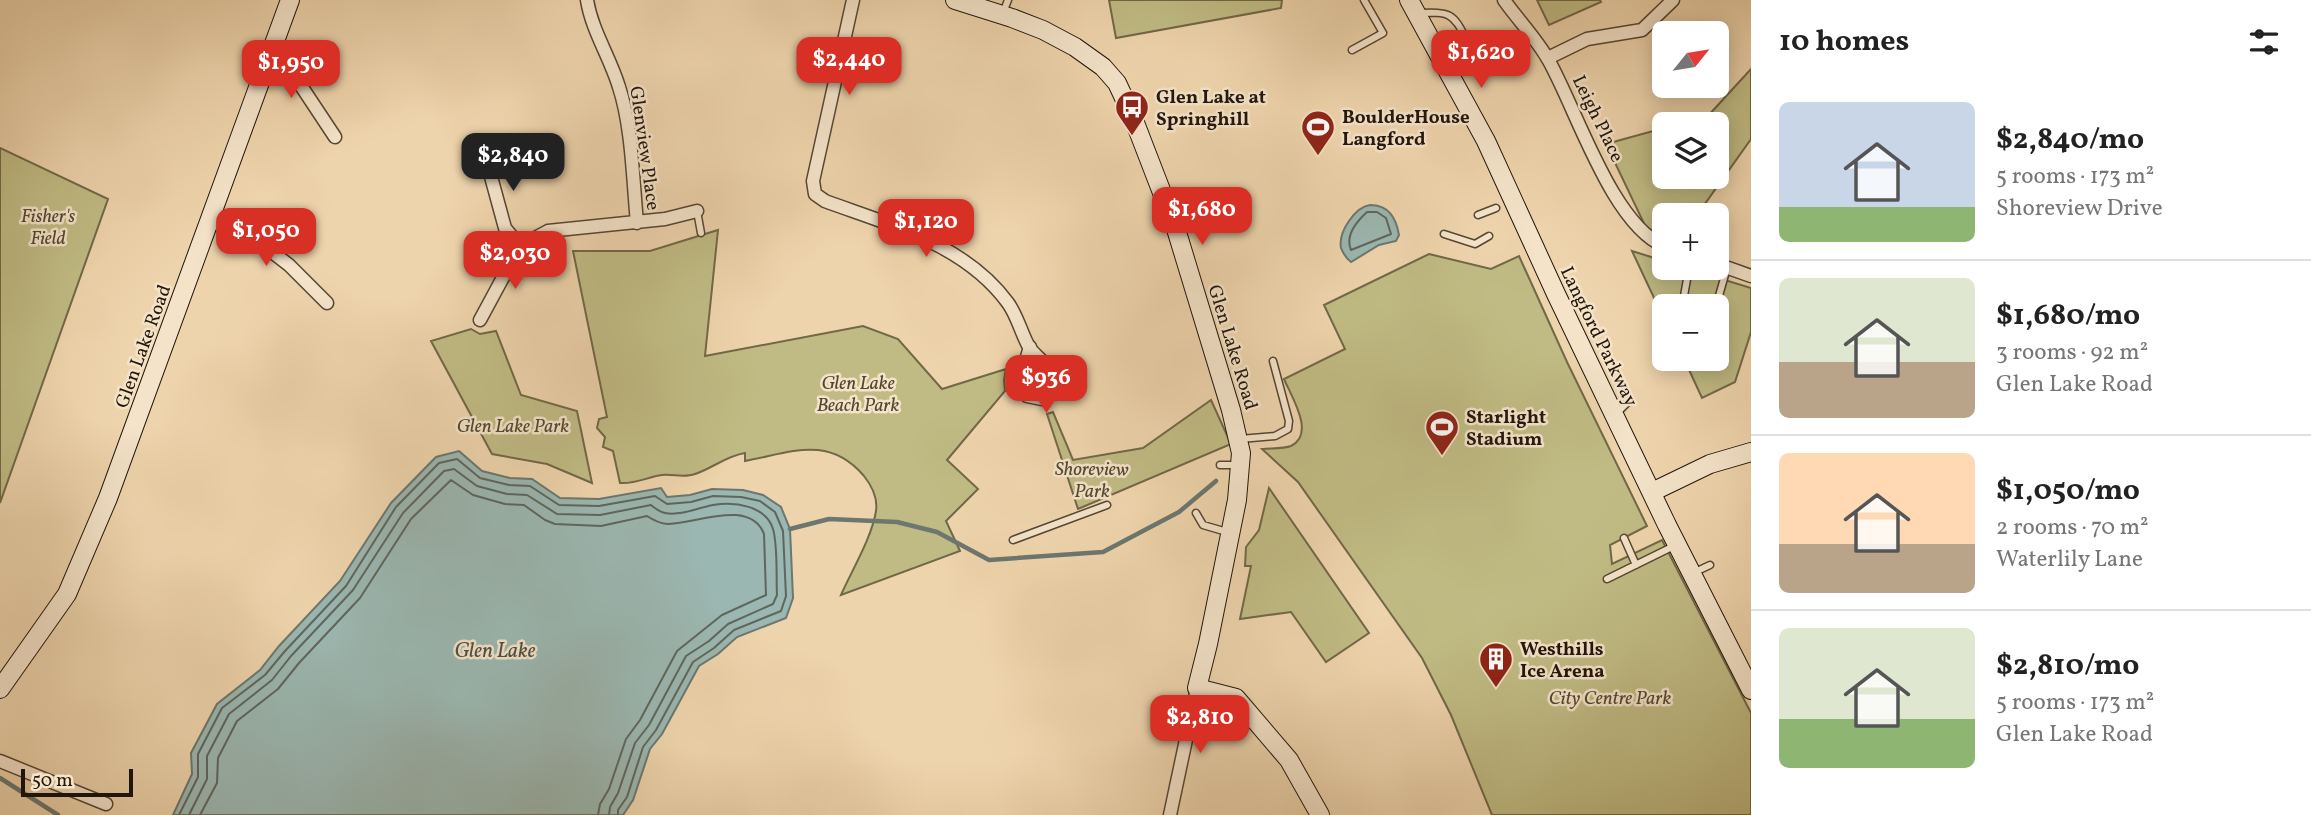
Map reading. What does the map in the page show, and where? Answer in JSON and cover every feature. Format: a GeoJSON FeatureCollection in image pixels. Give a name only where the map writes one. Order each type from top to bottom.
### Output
{"type":"FeatureCollection","features":[{"type":"Feature","properties":{"kind":"street","name":"Glen Lake Road"},"geometry":{"type":"LineString","coordinates":[[0,689],[67,594],[107,498],[290,0]]}},
{"type":"Feature","properties":{"kind":"street","name":"Glenview Place"},"geometry":{"type":"LineString","coordinates":[[587,0],[590,17],[620,89],[637,223]]}},
{"type":"Feature","properties":{"kind":"street"},"geometry":{"type":"LineString","coordinates":[[853,0],[813,181],[815,194],[825,201],[916,235],[943,248],[972,267],[994,286],[1010,305],[1030,347]]}},
{"type":"Feature","properties":{"kind":"street","name":"Glen Lake Road"},"geometry":{"type":"LineString","coordinates":[[955,0],[1005,8],[1075,47],[1103,67],[1117,83],[1149,154],[1176,229],[1239,439],[1242,465],[1230,533],[1170,815]]}},
{"type":"Feature","properties":{"kind":"street","name":"Leigh Place"},"geometry":{"type":"LineString","coordinates":[[1504,0],[1548,58],[1610,188],[1623,209],[1642,233],[1652,239]]}},
{"type":"Feature","properties":{"kind":"street"},"geometry":{"type":"LineString","coordinates":[[1548,58],[1587,39],[1642,30],[1673,0]]}},
{"type":"Feature","properties":{"kind":"street","name":"Langford Parkway"},"geometry":{"type":"LineString","coordinates":[[1413,6],[1486,141],[1677,545],[1751,690]]}},
{"type":"Feature","properties":{"kind":"street"},"geometry":{"type":"LineString","coordinates":[[274,44],[335,137]]}},
{"type":"Feature","properties":{"kind":"street"},"geometry":{"type":"LineString","coordinates":[[484,152],[505,228],[520,246]]}},
{"type":"Feature","properties":{"kind":"street"},"geometry":{"type":"LineString","coordinates":[[480,320],[520,246],[548,231],[637,223],[697,211]]}},
{"type":"Feature","properties":{"kind":"street"},"geometry":{"type":"LineString","coordinates":[[210,222],[242,229],[289,265],[327,303]]}},
{"type":"Feature","properties":{"kind":"street"},"geometry":{"type":"LineString","coordinates":[[1729,268],[1751,276]]}},
{"type":"Feature","properties":{"kind":"street"},"geometry":{"type":"LineString","coordinates":[[1652,492],[1710,464],[1751,452]]}},
{"type":"Feature","properties":{"kind":"street"},"geometry":{"type":"LineString","coordinates":[[1197,688],[1236,698],[1289,760],[1320,815]]}},
{"type":"Feature","properties":{"kind":"street"},"geometry":{"type":"LineString","coordinates":[[0,761],[106,804]]}},
{"type":"Feature","properties":{"kind":"lane"},"geometry":{"type":"LineString","coordinates":[[1352,50],[1383,33],[1364,0]]}},
{"type":"Feature","properties":{"kind":"lane"},"geometry":{"type":"LineString","coordinates":[[1413,6],[1450,14],[1457,20],[1467,41]]}},
{"type":"Feature","properties":{"kind":"lane"},"geometry":{"type":"LineString","coordinates":[[1478,215],[1496,208]]}},
{"type":"Feature","properties":{"kind":"lane"},"geometry":{"type":"LineString","coordinates":[[697,211],[701,233]]}},
{"type":"Feature","properties":{"kind":"lane"},"geometry":{"type":"LineString","coordinates":[[1444,234],[1475,244],[1489,236]]}},
{"type":"Feature","properties":{"kind":"lane"},"geometry":{"type":"LineString","coordinates":[[1239,439],[1275,436],[1288,429],[1289,421],[1273,361]]}},
{"type":"Feature","properties":{"kind":"lane"},"geometry":{"type":"LineString","coordinates":[[1615,415],[1629,401]]}},
{"type":"Feature","properties":{"kind":"lane"},"geometry":{"type":"LineString","coordinates":[[1220,465],[1242,465]]}},
{"type":"Feature","properties":{"kind":"lane"},"geometry":{"type":"LineString","coordinates":[[1013,540],[1107,505]]}},
{"type":"Feature","properties":{"kind":"lane"},"geometry":{"type":"LineString","coordinates":[[1196,513],[1203,525],[1230,533]]}},
{"type":"Feature","properties":{"kind":"lane"},"geometry":{"type":"LineString","coordinates":[[1623,538],[1636,565]]}},
{"type":"Feature","properties":{"kind":"lane"},"geometry":{"type":"LineString","coordinates":[[1607,579],[1677,545]]}},
{"type":"Feature","properties":{"kind":"lane"},"geometry":{"type":"LineString","coordinates":[[1692,574],[1710,565]]}},
{"type":"Feature","properties":{"kind":"green space"},"geometry":{"type":"Polygon","coordinates":[[[1109,0],[1282,0],[1281,8],[1116,38],[1109,0]]]}},
{"type":"Feature","properties":{"kind":"green space"},"geometry":{"type":"Polygon","coordinates":[[[1537,0],[1600,0],[1601,2],[1549,25],[1537,0]]]}},
{"type":"Feature","properties":{"kind":"green space"},"geometry":{"type":"Polygon","coordinates":[[[1751,69],[1751,139],[1729,170],[1729,112],[1712,112],[1724,98],[1729,98],[1729,93],[1751,69]]]}},
{"type":"Feature","properties":{"kind":"green space"},"geometry":{"type":"Polygon","coordinates":[[[1652,131],[1652,189],[1715,189],[1706,203],[1652,203],[1652,235],[1649,234],[1606,144],[1652,131]]]}},
{"type":"Feature","properties":{"kind":"green space","name":"Fisher's Field"},"geometry":{"type":"Polygon","coordinates":[[[0,148],[108,199],[0,503],[0,148]]]}},
{"type":"Feature","properties":{"kind":"green space","name":"Glen Lake Beach Park"},"geometry":{"type":"Polygon","coordinates":[[[718,230],[705,356],[863,326],[898,339],[942,389],[1006,369],[1005,391],[947,460],[978,489],[946,521],[960,551],[841,595],[870,532],[876,501],[867,480],[850,463],[837,455],[822,451],[793,451],[745,461],[745,453],[691,475],[662,475],[620,483],[613,451],[603,447],[605,437],[597,428],[599,419],[607,417],[573,251],[650,251],[718,230]]]}},
{"type":"Feature","properties":{"kind":"green space"},"geometry":{"type":"Polygon","coordinates":[[[1632,251],[1652,257],[1652,280],[1725,280],[1751,288],[1751,332],[1735,382],[1702,398],[1690,371],[1729,371],[1729,294],[1652,294],[1632,251]]]}},
{"type":"Feature","properties":{"kind":"green space","name":"City Centre Park"},"geometry":{"type":"Polygon","coordinates":[[[1429,254],[1491,269],[1519,256],[1647,526],[1610,545],[1612,564],[1662,540],[1751,713],[1751,815],[1492,815],[1451,715],[1422,658],[1298,482],[1262,449],[1291,446],[1301,433],[1300,414],[1284,379],[1345,349],[1324,305],[1429,254]]]}},
{"type":"Feature","properties":{"kind":"green space","name":"Glen Lake Park"},"geometry":{"type":"Polygon","coordinates":[[[471,329],[480,334],[496,331],[521,395],[577,411],[592,483],[547,464],[492,454],[431,341],[471,329]]]}},
{"type":"Feature","properties":{"kind":"green space","name":"Shoreview Park"},"geometry":{"type":"Polygon","coordinates":[[[1211,400],[1231,444],[1078,509],[1047,414],[1053,412],[1073,460],[1143,448],[1211,400]]]}},
{"type":"Feature","properties":{"kind":"green space"},"geometry":{"type":"Polygon","coordinates":[[[1269,488],[1369,633],[1326,662],[1291,612],[1240,619],[1251,566],[1245,566],[1246,547],[1259,530],[1269,488]]]}},
{"type":"Feature","properties":{"kind":"water"},"geometry":{"type":"Polygon","coordinates":[[[1370,205],[1387,210],[1396,223],[1399,235],[1396,241],[1379,245],[1351,262],[1341,248],[1342,235],[1353,215],[1370,205]]]}},
{"type":"Feature","properties":{"kind":"water","name":"Glen Lake"},"geometry":{"type":"Polygon","coordinates":[[[459,451],[482,471],[510,478],[532,479],[560,498],[599,499],[661,488],[667,497],[712,489],[743,490],[763,495],[781,507],[790,529],[793,598],[786,618],[737,637],[699,666],[662,734],[650,749],[633,800],[623,815],[173,815],[192,774],[191,753],[217,704],[260,670],[340,581],[391,503],[436,457],[459,451]]]}},
{"type":"Feature","properties":{"kind":"waterway"},"geometry":{"type":"LineString","coordinates":[[790,529],[829,519],[897,522],[937,532],[989,560],[1103,552],[1179,512],[1216,481]]}},
{"type":"Feature","properties":{"kind":"waterway"},"geometry":{"type":"LineString","coordinates":[[0,778],[58,815]]}},
{"type":"Feature","properties":{"kind":"place","name":"Glen Lake at Springhill"},"geometry":{"type":"Point","coordinates":[1132,137]}},
{"type":"Feature","properties":{"kind":"place","name":"BoulderHouse Langford"},"geometry":{"type":"Point","coordinates":[1318,157]}},
{"type":"Feature","properties":{"kind":"place","name":"Starlight Stadium"},"geometry":{"type":"Point","coordinates":[1442,457]}},
{"type":"Feature","properties":{"kind":"place","name":"Westhills Ice Arena"},"geometry":{"type":"Point","coordinates":[1496,689]}}]}
